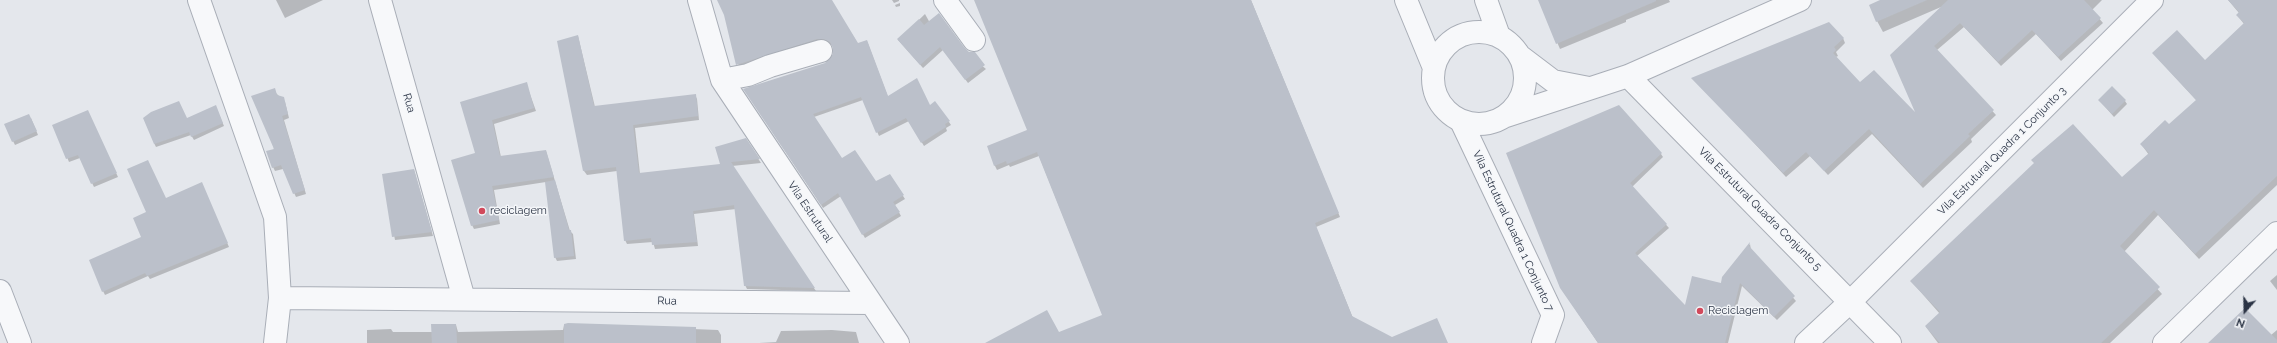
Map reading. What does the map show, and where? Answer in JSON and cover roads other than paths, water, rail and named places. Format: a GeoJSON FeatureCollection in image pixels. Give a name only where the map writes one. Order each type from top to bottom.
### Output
{"type":"FeatureCollection","features":[{"type":"Feature","properties":{"kind":"street"},"geometry":{"type":"LineString","coordinates":[[199,0],[276,217],[280,298],[275,343]]}},
{"type":"Feature","properties":{"kind":"street","name":"Rua"},"geometry":{"type":"LineString","coordinates":[[380,0],[464,299]]}},
{"type":"Feature","properties":{"kind":"street","name":"Vila Estrutural"},"geometry":{"type":"LineString","coordinates":[[698,0],[722,80],[898,343]]}},
{"type":"Feature","properties":{"kind":"street"},"geometry":{"type":"LineString","coordinates":[[945,0],[974,40]]}},
{"type":"Feature","properties":{"kind":"street"},"geometry":{"type":"LineString","coordinates":[[1406,0],[1434,68]]}},
{"type":"Feature","properties":{"kind":"street"},"geometry":{"type":"LineString","coordinates":[[1486,0],[1499,36]]}},
{"type":"Feature","properties":{"kind":"street"},"geometry":{"type":"LineString","coordinates":[[1590,88],[1553,81],[1520,56],[1511,44],[1499,36],[1479,32],[1459,36],[1442,49],[1434,68],[1433,84],[1438,100],[1448,112],[1461,121],[1484,124],[1628,76],[1800,0]]}},
{"type":"Feature","properties":{"kind":"street","name":"Vila Estrutural Quadra 1 Conjunto 3"},"geometry":{"type":"LineString","coordinates":[[1806,343],[1851,301],[2152,0]]}},
{"type":"Feature","properties":{"kind":"street"},"geometry":{"type":"LineString","coordinates":[[722,80],[748,75],[770,66],[821,51]]}},
{"type":"Feature","properties":{"kind":"street"},"geometry":{"type":"LineString","coordinates":[[1506,116],[1518,104],[1525,89],[1526,72],[1520,56]]}},
{"type":"Feature","properties":{"kind":"street","name":"Vila Estrutural Quadra Conjunto 5"},"geometry":{"type":"LineString","coordinates":[[1628,76],[1851,301],[1890,343]]}},
{"type":"Feature","properties":{"kind":"street","name":"Vila Estrutural Quadra 1 Conjunto 7"},"geometry":{"type":"LineString","coordinates":[[1461,121],[1553,315],[1544,343]]}},
{"type":"Feature","properties":{"kind":"street"},"geometry":{"type":"LineString","coordinates":[[2164,343],[2277,233]]}},
{"type":"Feature","properties":{"kind":"street"},"geometry":{"type":"LineString","coordinates":[[0,291],[20,343]]}},
{"type":"Feature","properties":{"kind":"street","name":"Rua"},"geometry":{"type":"LineString","coordinates":[[280,298],[871,303]]}},
{"type":"Feature","properties":{"kind":"place","name":"reciclagem"},"geometry":{"type":"Point","coordinates":[482,211]}},
{"type":"Feature","properties":{"kind":"place","name":"Reciclagem"},"geometry":{"type":"Point","coordinates":[1700,311]}}]}
